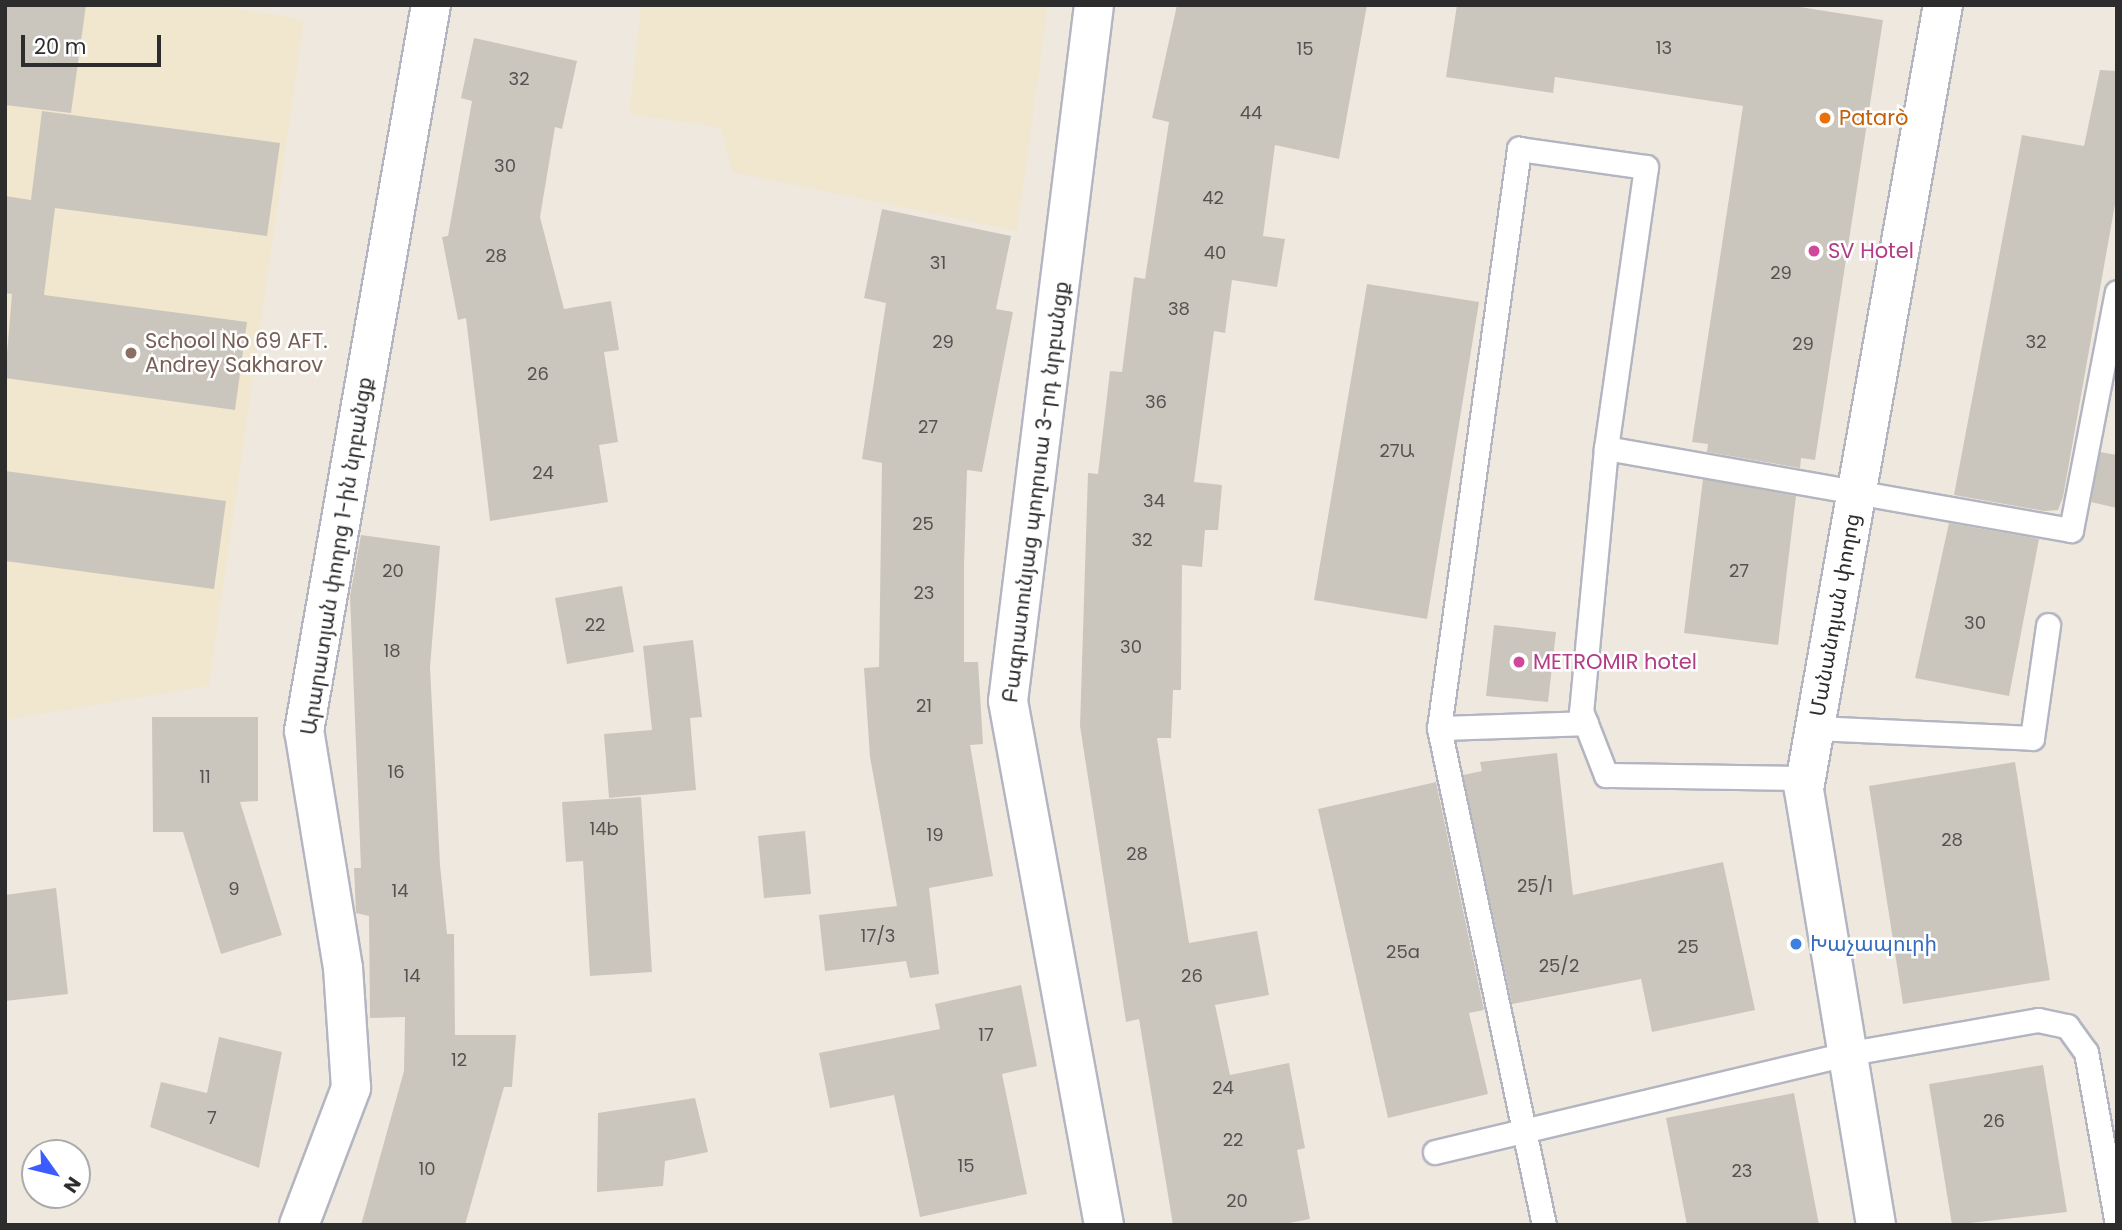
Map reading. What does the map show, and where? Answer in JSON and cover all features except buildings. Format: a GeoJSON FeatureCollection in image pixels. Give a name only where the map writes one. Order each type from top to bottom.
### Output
{"type":"FeatureCollection","features":[{"type":"Feature","properties":{"kind":"street","name":"Արարատյան փողոց 1-ին նրբանցք"},"geometry":{"type":"LineString","coordinates":[[299,1225],[351,1088],[343,968],[304,731],[431,5]]}},
{"type":"Feature","properties":{"kind":"street","name":"Բագրատունյաց պողոտա 3-րդ նրբանցք"},"geometry":{"type":"LineString","coordinates":[[1094,5],[1008,701],[1104,1225]]}},
{"type":"Feature","properties":{"kind":"street","name":"Մանանդյան փողոց"},"geometry":{"type":"LineString","coordinates":[[1876,1225],[1845,1054],[1805,778],[1943,5]]}},
{"type":"Feature","properties":{"kind":"lane"},"geometry":{"type":"LineString","coordinates":[[1544,1225],[1439,728],[1519,149],[1646,167],[1606,448],[1581,711],[1606,775],[1805,778]]}},
{"type":"Feature","properties":{"kind":"lane"},"geometry":{"type":"LineString","coordinates":[[1606,448],[1857,489],[2071,530],[2117,292]]}},
{"type":"Feature","properties":{"kind":"lane"},"geometry":{"type":"LineString","coordinates":[[1815,728],[2032,738],[2048,625]]}},
{"type":"Feature","properties":{"kind":"lane"},"geometry":{"type":"LineString","coordinates":[[1439,728],[1586,723]]}},
{"type":"Feature","properties":{"kind":"lane"},"geometry":{"type":"LineString","coordinates":[[1435,1152],[1845,1054],[2038,1020],[2067,1026],[2086,1052],[2117,1224]]}},
{"type":"Feature","properties":{"kind":"shaded area","name":"School No 69 AFT. Andrey Sakharov"},"geometry":{"type":"Polygon","coordinates":[[[5,5],[212,5],[304,20],[209,686],[5,720],[5,5]]]}},
{"type":"Feature","properties":{"kind":"shaded area"},"geometry":{"type":"Polygon","coordinates":[[[641,5],[1048,5],[1017,231],[732,172],[721,128],[629,114],[641,5]]]}},
{"type":"Feature","properties":{"kind":"place","name":"Patarò"},"geometry":{"type":"Point","coordinates":[1825,118]}},
{"type":"Feature","properties":{"kind":"place","name":"SV Hotel"},"geometry":{"type":"Point","coordinates":[1814,251]}},
{"type":"Feature","properties":{"kind":"place","name":"School No 69 AFT. Andrey Sakharov"},"geometry":{"type":"Point","coordinates":[131,353]}},
{"type":"Feature","properties":{"kind":"place","name":"METROMIR hotel"},"geometry":{"type":"Point","coordinates":[1519,662]}},
{"type":"Feature","properties":{"kind":"place","name":"Խաչապուրի"},"geometry":{"type":"Point","coordinates":[1796,944]}}]}
